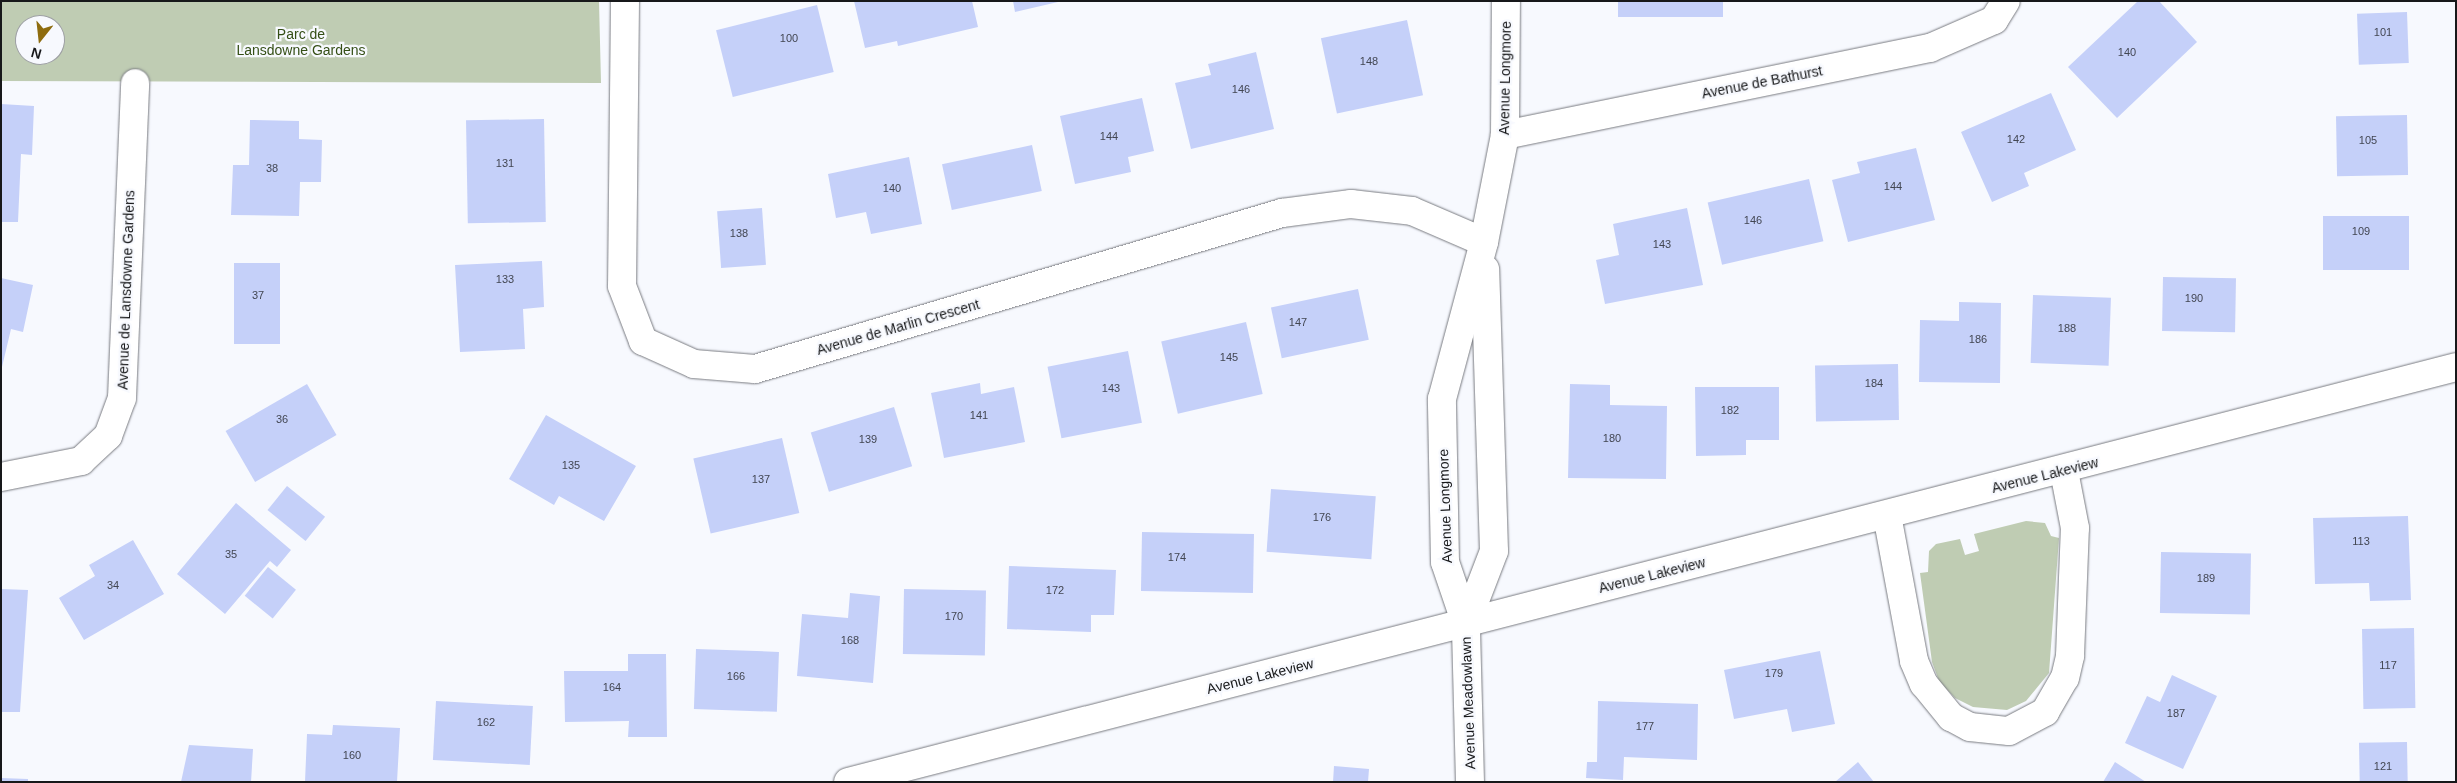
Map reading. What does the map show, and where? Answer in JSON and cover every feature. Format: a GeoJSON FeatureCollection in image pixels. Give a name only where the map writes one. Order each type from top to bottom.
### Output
{"type":"FeatureCollection","features":[{"type":"Feature","properties":{"kind":"street","name":"Avenue de Marlin Crescent"},"geometry":{"type":"LineString","coordinates":[[625,1],[622,286],[643,341],[694,364],[755,369],[1282,213],[1351,204],[1412,211],[1484,242]]}},
{"type":"Feature","properties":{"kind":"street","name":"Avenue Longmore"},"geometry":{"type":"LineString","coordinates":[[1466,624],[1445,562],[1442,399],[1484,242],[1505,135],[1506,1]]}},
{"type":"Feature","properties":{"kind":"street","name":"Avenue de Bathurst"},"geometry":{"type":"LineString","coordinates":[[1505,135],[1930,48],[1994,20],[2006,1]]}},
{"type":"Feature","properties":{"kind":"street","name":"Avenue de Lansdowne Gardens"},"geometry":{"type":"LineString","coordinates":[[1,476],[81,461],[108,436],[122,398],[135,83]]}},
{"type":"Feature","properties":{"kind":"street","name":"Avenue Longmore"},"geometry":{"type":"LineString","coordinates":[[1466,624],[1494,551],[1484,242]]}},
{"type":"Feature","properties":{"kind":"street","name":"Avenue Lakeview"},"geometry":{"type":"LineString","coordinates":[[848,782],[2064,471],[2456,367]]}},
{"type":"Feature","properties":{"kind":"street"},"geometry":{"type":"LineString","coordinates":[[1888,515],[1912,653],[1924,684],[1951,717],[1970,727],[2009,730],[2045,712],[2058,695],[2069,663],[2075,528],[2064,471]]}},
{"type":"Feature","properties":{"kind":"street","name":"Avenue Meadowlawn"},"geometry":{"type":"LineString","coordinates":[[1466,624],[1470,782]]}},
{"type":"Feature","properties":{"kind":"green space","name":"Parc de Lansdowne Gardens"},"geometry":{"type":"Polygon","coordinates":[[[1,1],[599,1],[601,83],[1,81],[1,1]]]}},
{"type":"Feature","properties":{"kind":"green space"},"geometry":{"type":"Polygon","coordinates":[[[2026,521],[2045,523],[2051,536],[2059,538],[2049,673],[2026,701],[2007,710],[1973,707],[1955,698],[1939,681],[1932,662],[1920,573],[1928,572],[1929,551],[1936,544],[1960,539],[1965,555],[1979,551],[1974,534],[2026,521]]]}},
{"type":"Feature","properties":{"kind":"building"},"geometry":{"type":"Polygon","coordinates":[[[854,1],[972,1],[978,27],[898,46],[897,41],[865,48],[854,1]]]}},
{"type":"Feature","properties":{"kind":"building"},"geometry":{"type":"Polygon","coordinates":[[[1013,1],[1058,1],[1058,2],[1015,12],[1013,1]]]}},
{"type":"Feature","properties":{"kind":"building"},"geometry":{"type":"Polygon","coordinates":[[[1618,1],[1723,1],[1723,17],[1618,17],[1618,1]]]}},
{"type":"Feature","properties":{"kind":"building"},"geometry":{"type":"Polygon","coordinates":[[[2138,1],[2159,1],[2197,42],[2117,118],[2068,67],[2138,1]]]}},
{"type":"Feature","properties":{"kind":"building"},"geometry":{"type":"Polygon","coordinates":[[[817,5],[834,72],[733,97],[716,30],[817,5]]]}},
{"type":"Feature","properties":{"kind":"building"},"geometry":{"type":"Polygon","coordinates":[[[2407,12],[2409,63],[2359,65],[2357,14],[2407,12]]]}},
{"type":"Feature","properties":{"kind":"building"},"geometry":{"type":"Polygon","coordinates":[[[1407,20],[1423,95],[1337,114],[1321,38],[1407,20]]]}},
{"type":"Feature","properties":{"kind":"building"},"geometry":{"type":"Polygon","coordinates":[[[1256,52],[1274,129],[1191,149],[1175,83],[1211,75],[1208,64],[1256,52]]]}},
{"type":"Feature","properties":{"kind":"building"},"geometry":{"type":"Polygon","coordinates":[[[2051,93],[2076,150],[2024,173],[2029,186],[1992,202],[1961,132],[2051,93]]]}},
{"type":"Feature","properties":{"kind":"building"},"geometry":{"type":"Polygon","coordinates":[[[1142,98],[1154,151],[1128,157],[1131,172],[1075,184],[1060,116],[1142,98]]]}},
{"type":"Feature","properties":{"kind":"building"},"geometry":{"type":"Polygon","coordinates":[[[1,104],[34,106],[32,155],[21,154],[18,222],[1,222],[1,104]]]}},
{"type":"Feature","properties":{"kind":"building"},"geometry":{"type":"Polygon","coordinates":[[[2407,115],[2408,175],[2337,176],[2336,116],[2407,115]]]}},
{"type":"Feature","properties":{"kind":"building"},"geometry":{"type":"Polygon","coordinates":[[[544,119],[546,222],[468,223],[466,120],[544,119]]]}},
{"type":"Feature","properties":{"kind":"building"},"geometry":{"type":"Polygon","coordinates":[[[250,120],[299,121],[299,139],[322,140],[321,182],[300,182],[299,216],[231,215],[233,165],[249,165],[250,120]]]}},
{"type":"Feature","properties":{"kind":"building"},"geometry":{"type":"Polygon","coordinates":[[[1032,145],[1042,191],[952,210],[942,164],[1032,145]]]}},
{"type":"Feature","properties":{"kind":"building"},"geometry":{"type":"Polygon","coordinates":[[[1916,148],[1935,220],[1848,242],[1832,180],[1860,173],[1857,162],[1916,148]]]}},
{"type":"Feature","properties":{"kind":"building"},"geometry":{"type":"Polygon","coordinates":[[[909,157],[922,224],[871,234],[866,212],[836,218],[828,174],[909,157]]]}},
{"type":"Feature","properties":{"kind":"building"},"geometry":{"type":"Polygon","coordinates":[[[1809,179],[1823,241],[1722,265],[1708,202],[1809,179]]]}},
{"type":"Feature","properties":{"kind":"building"},"geometry":{"type":"Polygon","coordinates":[[[762,208],[766,265],[721,268],[717,211],[762,208]]]}},
{"type":"Feature","properties":{"kind":"building"},"geometry":{"type":"Polygon","coordinates":[[[1687,208],[1703,285],[1605,304],[1596,260],[1619,255],[1613,224],[1687,208]]]}},
{"type":"Feature","properties":{"kind":"building"},"geometry":{"type":"Polygon","coordinates":[[[2323,216],[2409,216],[2409,270],[2323,270],[2323,216]]]}},
{"type":"Feature","properties":{"kind":"building"},"geometry":{"type":"Polygon","coordinates":[[[542,261],[544,307],[523,309],[525,349],[460,352],[455,265],[542,261]]]}},
{"type":"Feature","properties":{"kind":"building"},"geometry":{"type":"Polygon","coordinates":[[[234,263],[280,263],[280,344],[234,344],[234,263]]]}},
{"type":"Feature","properties":{"kind":"building"},"geometry":{"type":"Polygon","coordinates":[[[2163,277],[2236,278],[2235,332],[2162,331],[2163,277]]]}},
{"type":"Feature","properties":{"kind":"building"},"geometry":{"type":"Polygon","coordinates":[[[1,278],[33,285],[23,332],[11,329],[2,367],[1,278]]]}},
{"type":"Feature","properties":{"kind":"building"},"geometry":{"type":"Polygon","coordinates":[[[1358,289],[1369,340],[1282,358],[1271,308],[1358,289]]]}},
{"type":"Feature","properties":{"kind":"building"},"geometry":{"type":"Polygon","coordinates":[[[2033,295],[2111,298],[2109,366],[2031,363],[2033,295]]]}},
{"type":"Feature","properties":{"kind":"building"},"geometry":{"type":"Polygon","coordinates":[[[1959,302],[2001,303],[2000,383],[1919,382],[1920,320],[1959,321],[1959,302]]]}},
{"type":"Feature","properties":{"kind":"building"},"geometry":{"type":"Polygon","coordinates":[[[1246,322],[1263,394],[1178,414],[1161,342],[1246,322]]]}},
{"type":"Feature","properties":{"kind":"building"},"geometry":{"type":"Polygon","coordinates":[[[1128,351],[1142,423],[1061,438],[1048,367],[1128,351]]]}},
{"type":"Feature","properties":{"kind":"building"},"geometry":{"type":"Polygon","coordinates":[[[1898,364],[1899,420],[1816,421],[1815,365],[1898,364]]]}},
{"type":"Feature","properties":{"kind":"building"},"geometry":{"type":"Polygon","coordinates":[[[980,383],[981,394],[1014,387],[1025,442],[944,458],[931,393],[980,383]]]}},
{"type":"Feature","properties":{"kind":"building"},"geometry":{"type":"Polygon","coordinates":[[[307,384],[336,435],[255,482],[226,431],[307,384]]]}},
{"type":"Feature","properties":{"kind":"building"},"geometry":{"type":"Polygon","coordinates":[[[1570,384],[1610,385],[1610,405],[1667,406],[1666,479],[1568,478],[1570,384]]]}},
{"type":"Feature","properties":{"kind":"building"},"geometry":{"type":"Polygon","coordinates":[[[1695,387],[1779,387],[1779,440],[1746,440],[1746,455],[1696,456],[1695,387]]]}},
{"type":"Feature","properties":{"kind":"building"},"geometry":{"type":"Polygon","coordinates":[[[894,407],[912,466],[829,492],[811,432],[894,407]]]}},
{"type":"Feature","properties":{"kind":"building"},"geometry":{"type":"Polygon","coordinates":[[[546,415],[636,466],[604,521],[559,496],[554,505],[509,479],[546,415]]]}},
{"type":"Feature","properties":{"kind":"building"},"geometry":{"type":"Polygon","coordinates":[[[782,438],[799,513],[711,533],[693,458],[782,438]]]}},
{"type":"Feature","properties":{"kind":"building"},"geometry":{"type":"Polygon","coordinates":[[[287,486],[325,517],[306,541],[267,510],[287,486]]]}},
{"type":"Feature","properties":{"kind":"building"},"geometry":{"type":"Polygon","coordinates":[[[1271,489],[1376,496],[1371,559],[1267,552],[1271,489]]]}},
{"type":"Feature","properties":{"kind":"building"},"geometry":{"type":"Polygon","coordinates":[[[236,503],[291,550],[277,567],[270,561],[225,614],[177,574],[236,503]]]}},
{"type":"Feature","properties":{"kind":"building"},"geometry":{"type":"Polygon","coordinates":[[[2408,516],[2411,600],[2370,601],[2369,583],[2315,584],[2313,518],[2408,516]]]}},
{"type":"Feature","properties":{"kind":"building"},"geometry":{"type":"Polygon","coordinates":[[[1142,532],[1254,534],[1253,593],[1141,591],[1142,532]]]}},
{"type":"Feature","properties":{"kind":"building"},"geometry":{"type":"Polygon","coordinates":[[[133,540],[164,594],[84,640],[59,598],[95,576],[89,565],[133,540]]]}},
{"type":"Feature","properties":{"kind":"building"},"geometry":{"type":"Polygon","coordinates":[[[2161,552],[2251,554],[2250,615],[2160,613],[2161,552]]]}},
{"type":"Feature","properties":{"kind":"building"},"geometry":{"type":"Polygon","coordinates":[[[1009,566],[1116,570],[1114,615],[1091,615],[1091,632],[1007,629],[1009,566]]]}},
{"type":"Feature","properties":{"kind":"building"},"geometry":{"type":"Polygon","coordinates":[[[268,567],[296,590],[273,618],[245,596],[268,567]]]}},
{"type":"Feature","properties":{"kind":"building"},"geometry":{"type":"Polygon","coordinates":[[[1,589],[28,590],[20,712],[1,712],[1,589]]]}},
{"type":"Feature","properties":{"kind":"building"},"geometry":{"type":"Polygon","coordinates":[[[904,589],[986,590],[985,655],[903,654],[904,589]]]}},
{"type":"Feature","properties":{"kind":"building"},"geometry":{"type":"Polygon","coordinates":[[[850,593],[880,596],[873,683],[797,676],[802,614],[848,618],[850,593]]]}},
{"type":"Feature","properties":{"kind":"building"},"geometry":{"type":"Polygon","coordinates":[[[2414,628],[2415,708],[2363,709],[2362,629],[2414,628]]]}},
{"type":"Feature","properties":{"kind":"building"},"geometry":{"type":"Polygon","coordinates":[[[696,649],[779,652],[777,712],[694,709],[696,649]]]}},
{"type":"Feature","properties":{"kind":"building"},"geometry":{"type":"Polygon","coordinates":[[[1820,651],[1835,724],[1792,732],[1787,709],[1734,719],[1724,670],[1820,651]]]}},
{"type":"Feature","properties":{"kind":"building"},"geometry":{"type":"Polygon","coordinates":[[[628,654],[666,654],[667,737],[628,737],[629,721],[565,722],[564,671],[628,671],[628,654]]]}},
{"type":"Feature","properties":{"kind":"building"},"geometry":{"type":"Polygon","coordinates":[[[2172,675],[2217,696],[2183,769],[2125,743],[2147,696],[2160,702],[2172,675]]]}},
{"type":"Feature","properties":{"kind":"building"},"geometry":{"type":"Polygon","coordinates":[[[436,701],[533,706],[530,765],[433,760],[436,701]]]}},
{"type":"Feature","properties":{"kind":"building"},"geometry":{"type":"Polygon","coordinates":[[[1598,701],[1698,704],[1697,760],[1624,757],[1623,780],[1586,778],[1587,762],[1597,762],[1598,701]]]}},
{"type":"Feature","properties":{"kind":"building"},"geometry":{"type":"Polygon","coordinates":[[[333,725],[400,728],[397,782],[305,782],[307,734],[332,735],[333,725]]]}},
{"type":"Feature","properties":{"kind":"building"},"geometry":{"type":"Polygon","coordinates":[[[2407,742],[2408,782],[2360,782],[2359,743],[2407,742]]]}},
{"type":"Feature","properties":{"kind":"building"},"geometry":{"type":"Polygon","coordinates":[[[189,745],[253,749],[251,782],[181,782],[189,745]]]}},
{"type":"Feature","properties":{"kind":"building"},"geometry":{"type":"Polygon","coordinates":[[[1858,762],[1874,782],[1835,782],[1858,762]]]}},
{"type":"Feature","properties":{"kind":"building"},"geometry":{"type":"Polygon","coordinates":[[[2115,762],[2146,782],[2103,782],[2115,762]]]}},
{"type":"Feature","properties":{"kind":"building"},"geometry":{"type":"Polygon","coordinates":[[[1334,766],[1369,769],[1368,782],[1333,782],[1334,766]]]}},
{"type":"Feature","properties":{"kind":"building"},"geometry":{"type":"Polygon","coordinates":[[[1,778],[28,779],[28,782],[1,782],[1,778]]]}}]}
